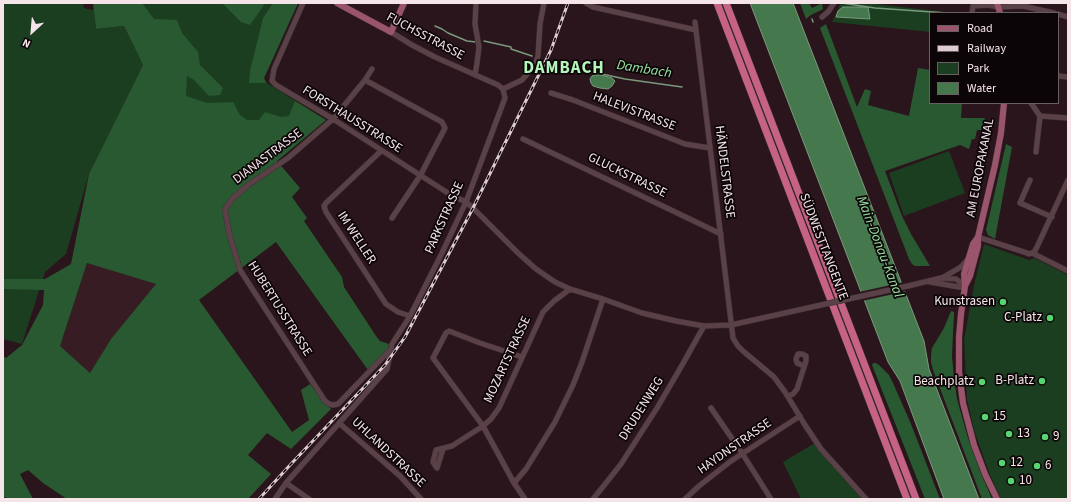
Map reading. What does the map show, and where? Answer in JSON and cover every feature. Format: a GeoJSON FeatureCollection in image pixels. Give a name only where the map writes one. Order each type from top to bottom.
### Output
{"type":"FeatureCollection","features":[{"type":"Feature","properties":{"kind":"highway","name":"SÜDWESTTANGENTE"},"geometry":{"type":"LineString","coordinates":[[717,3],[907,499]]}},
{"type":"Feature","properties":{"kind":"highway","name":"SÜDWESTTANGENTE"},"geometry":{"type":"LineString","coordinates":[[726,3],[916,499]]}},
{"type":"Feature","properties":{"kind":"main road","name":"FUCHSSTRASSE"},"geometry":{"type":"LineString","coordinates":[[337,3],[391,32]]}},
{"type":"Feature","properties":{"kind":"main road"},"geometry":{"type":"LineString","coordinates":[[391,32],[404,3]]}},
{"type":"Feature","properties":{"kind":"main road","name":"AM EUROPAKANAL"},"geometry":{"type":"LineString","coordinates":[[965,286],[970,276],[978,246],[978,237],[997,156],[1004,104]]}},
{"type":"Feature","properties":{"kind":"main road","name":"AM EUROPAKANAL"},"geometry":{"type":"LineString","coordinates":[[978,237],[973,244],[964,274],[965,286],[959,337],[959,372],[963,403],[974,445],[985,474],[997,499]]}},
{"type":"Feature","properties":{"kind":"street","name":"FORSTHAUSSTRASSE"},"geometry":{"type":"LineString","coordinates":[[303,3],[274,69],[272,81],[276,85],[420,176],[451,195],[466,202],[536,269],[570,289],[642,313],[704,326],[731,325],[942,278],[956,279],[965,286]]}},
{"type":"Feature","properties":{"kind":"street"},"geometry":{"type":"LineString","coordinates":[[475,75],[479,47],[475,24],[476,3]]}},
{"type":"Feature","properties":{"kind":"street"},"geometry":{"type":"LineString","coordinates":[[503,89],[522,80],[535,65],[538,56],[540,24],[544,3]]}},
{"type":"Feature","properties":{"kind":"street"},"geometry":{"type":"LineString","coordinates":[[586,3],[593,7],[696,30]]}},
{"type":"Feature","properties":{"kind":"street"},"geometry":{"type":"LineString","coordinates":[[822,17],[828,12],[834,3]]}},
{"type":"Feature","properties":{"kind":"street"},"geometry":{"type":"LineString","coordinates":[[972,5],[988,5],[998,8],[1023,6],[1050,12]]}},
{"type":"Feature","properties":{"kind":"street","name":"HÄNDELSTRASSE"},"geometry":{"type":"LineString","coordinates":[[695,22],[733,338],[738,346],[774,377],[788,396],[821,449],[866,499]]}},
{"type":"Feature","properties":{"kind":"street","name":"FUCHSSTRASSE"},"geometry":{"type":"LineString","coordinates":[[391,32],[412,46],[498,85],[503,89]]}},
{"type":"Feature","properties":{"kind":"street","name":"DIANASTRASSE"},"geometry":{"type":"LineString","coordinates":[[225,209],[233,198],[248,184],[288,158],[332,119],[365,80],[372,69]]}},
{"type":"Feature","properties":{"kind":"street"},"geometry":{"type":"LineString","coordinates":[[365,80],[442,122],[445,128],[420,176],[392,218]]}},
{"type":"Feature","properties":{"kind":"street","name":"PARKSTRASSE"},"geometry":{"type":"LineString","coordinates":[[275,499],[286,483],[388,367],[392,344],[410,316],[466,202],[504,98],[503,89]]}},
{"type":"Feature","properties":{"kind":"street","name":"HALEVISTRASSE"},"geometry":{"type":"LineString","coordinates":[[551,93],[573,100],[685,144],[710,148]]}},
{"type":"Feature","properties":{"kind":"street"},"geometry":{"type":"LineString","coordinates":[[1032,104],[1040,116],[1036,152]]}},
{"type":"Feature","properties":{"kind":"street"},"geometry":{"type":"LineString","coordinates":[[1040,116],[1068,118]]}},
{"type":"Feature","properties":{"kind":"street","name":"GLUCKSTRASSE"},"geometry":{"type":"LineString","coordinates":[[523,139],[721,234]]}},
{"type":"Feature","properties":{"kind":"street","name":"IM WELLER"},"geometry":{"type":"LineString","coordinates":[[382,151],[324,206],[326,212],[386,304],[398,312],[410,316]]}},
{"type":"Feature","properties":{"kind":"street"},"geometry":{"type":"LineString","coordinates":[[1030,180],[1020,202],[1052,217]]}},
{"type":"Feature","properties":{"kind":"street"},"geometry":{"type":"LineString","coordinates":[[1029,253],[1036,249],[1068,180]]}},
{"type":"Feature","properties":{"kind":"street","name":"HUBERTUSSTRASSE"},"geometry":{"type":"LineString","coordinates":[[225,209],[229,233],[240,270],[325,401],[333,405],[338,404]]}},
{"type":"Feature","properties":{"kind":"street"},"geometry":{"type":"LineString","coordinates":[[978,237],[1029,253],[1068,271]]}},
{"type":"Feature","properties":{"kind":"street"},"geometry":{"type":"LineString","coordinates":[[942,278],[960,267],[968,259]]}},
{"type":"Feature","properties":{"kind":"street","name":"FORSTHAUSSTRASSE"},"geometry":{"type":"LineString","coordinates":[[927,282],[959,287],[965,286]]}},
{"type":"Feature","properties":{"kind":"street","name":"MOZARTSTRASSE"},"geometry":{"type":"LineString","coordinates":[[443,449],[452,446],[483,426],[491,419],[499,408],[543,312],[554,301],[570,289]]}},
{"type":"Feature","properties":{"kind":"street"},"geometry":{"type":"LineString","coordinates":[[514,483],[526,469],[555,422],[573,385],[603,299]]}},
{"type":"Feature","properties":{"kind":"street","name":"DRUDENWEG"},"geometry":{"type":"LineString","coordinates":[[593,499],[621,464],[657,408],[704,326]]}},
{"type":"Feature","properties":{"kind":"street"},"geometry":{"type":"LineString","coordinates":[[522,357],[449,331],[446,333],[433,358],[483,426],[514,483],[525,499]]}},
{"type":"Feature","properties":{"kind":"street","name":"PARKSTRASSE"},"geometry":{"type":"LineString","coordinates":[[338,404],[390,350]]}},
{"type":"Feature","properties":{"kind":"street"},"geometry":{"type":"LineString","coordinates":[[788,396],[793,394],[797,389],[804,366]]}},
{"type":"Feature","properties":{"kind":"street"},"geometry":{"type":"LineString","coordinates":[[712,408],[771,499]]}},
{"type":"Feature","properties":{"kind":"street","name":"HAYDNSTRASSE"},"geometry":{"type":"LineString","coordinates":[[685,499],[742,453],[800,416]]}},
{"type":"Feature","properties":{"kind":"street","name":"UHLANDSTRASSE"},"geometry":{"type":"LineString","coordinates":[[339,423],[400,476],[421,499]]}},
{"type":"Feature","properties":{"kind":"street"},"geometry":{"type":"LineString","coordinates":[[286,483],[309,499]]}},
{"type":"Feature","properties":{"kind":"shaded area"},"geometry":{"type":"Polygon","coordinates":[[[93,3],[142,3],[154,19],[177,20],[182,33],[198,52],[200,65],[223,88],[220,95],[209,96],[194,80],[187,76],[186,96],[207,103],[233,102],[240,115],[247,120],[259,120],[265,112],[281,117],[289,116],[295,101],[326,120],[277,161],[300,188],[292,197],[307,218],[304,221],[342,277],[344,287],[376,336],[380,341],[389,344],[387,352],[368,370],[276,242],[199,300],[292,432],[309,420],[301,390],[310,384],[331,409],[291,449],[267,433],[248,455],[271,474],[248,499],[67,499],[43,483],[28,470],[20,474],[33,499],[10,499],[5,497],[3,499],[3,356],[6,358],[22,345],[43,305],[44,290],[3,289],[3,279],[45,279],[71,264],[89,174],[143,65],[124,26],[96,29],[93,3]],[[87,263],[60,346],[90,373],[111,339],[156,284],[87,263]]]}},
{"type":"Feature","properties":{"kind":"shaded area"},"geometry":{"type":"Polygon","coordinates":[[[218,3],[265,3],[250,25],[241,22],[223,4],[218,3]]]}},
{"type":"Feature","properties":{"kind":"shaded area"},"geometry":{"type":"Polygon","coordinates":[[[273,3],[298,3],[264,78],[266,83],[249,83],[250,71],[263,18],[273,3]]]}},
{"type":"Feature","properties":{"kind":"shaded area"},"geometry":{"type":"Polygon","coordinates":[[[800,3],[809,3],[812,8],[822,3],[823,9],[806,19],[800,3]]]}},
{"type":"Feature","properties":{"kind":"shaded area"},"geometry":{"type":"Polygon","coordinates":[[[826,24],[857,107],[865,89],[871,91],[868,105],[909,116],[918,68],[929,70],[929,104],[962,104],[961,118],[985,118],[981,130],[977,130],[975,139],[972,139],[969,149],[960,145],[885,171],[902,216],[930,266],[915,266],[909,259],[820,28],[826,24]]]}},
{"type":"Feature","properties":{"kind":"shaded area"},"geometry":{"type":"Polygon","coordinates":[[[1006,144],[1012,147],[995,239],[988,235],[986,230],[1006,144]]]}},
{"type":"Feature","properties":{"kind":"shaded area"},"geometry":{"type":"Polygon","coordinates":[[[87,263],[157,284],[111,339],[90,373],[60,346],[87,263]]]}},
{"type":"Feature","properties":{"kind":"shaded area"},"geometry":{"type":"Polygon","coordinates":[[[951,311],[954,312],[952,356],[957,399],[968,438],[992,499],[982,499],[931,362],[932,348],[944,328],[951,311]]]}},
{"type":"Feature","properties":{"kind":"shaded area"},"geometry":{"type":"Polygon","coordinates":[[[873,363],[879,365],[889,375],[893,383],[911,424],[940,499],[925,499],[872,365],[873,363]]]}},
{"type":"Feature","properties":{"kind":"green space"},"geometry":{"type":"Polygon","coordinates":[[[3,3],[84,3],[83,7],[94,10],[96,29],[124,26],[143,65],[89,174],[66,254],[45,272],[22,344],[3,339],[3,3]]]}},
{"type":"Feature","properties":{"kind":"green space"},"geometry":{"type":"Polygon","coordinates":[[[95,3],[298,3],[264,78],[267,83],[326,120],[284,155],[226,194],[146,65],[124,23],[95,3]]]}},
{"type":"Feature","properties":{"kind":"green space"},"geometry":{"type":"Polygon","coordinates":[[[841,3],[866,3],[945,12],[929,12],[929,32],[832,22],[841,3]]]}},
{"type":"Feature","properties":{"kind":"green space"},"geometry":{"type":"Polygon","coordinates":[[[949,151],[965,193],[904,216],[889,173],[949,151]]]}},
{"type":"Feature","properties":{"kind":"green space"},"geometry":{"type":"Polygon","coordinates":[[[984,244],[1029,260],[1034,258],[1068,275],[1068,499],[1001,499],[990,475],[974,430],[967,399],[964,340],[974,285],[984,244]]]}},
{"type":"Feature","properties":{"kind":"green space"},"geometry":{"type":"Polygon","coordinates":[[[815,443],[862,499],[801,499],[783,462],[815,443]]]}},
{"type":"Feature","properties":{"kind":"water","name":"Main-Donau-Kanal"},"geometry":{"type":"Polygon","coordinates":[[[750,3],[793,3],[924,341],[929,369],[979,499],[944,499],[900,381],[888,362],[750,3]]]}},
{"type":"Feature","properties":{"kind":"water"},"geometry":{"type":"Polygon","coordinates":[[[843,7],[868,7],[870,19],[836,17],[838,11],[843,7]]]}},
{"type":"Feature","properties":{"kind":"water"},"geometry":{"type":"Polygon","coordinates":[[[595,75],[612,78],[615,81],[608,89],[593,86],[590,79],[595,75]]]}},
{"type":"Feature","properties":{"kind":"pier"},"geometry":{"type":"Polygon","coordinates":[[[904,282],[907,291],[862,301],[859,292],[904,282]]]}},
{"type":"Feature","properties":{"kind":"waterway","name":"Dambach"},"geometry":{"type":"LineString","coordinates":[[842,3],[875,8],[933,12]]}},
{"type":"Feature","properties":{"kind":"waterway","name":"Dambach"},"geometry":{"type":"LineString","coordinates":[[435,26],[467,41],[476,42]]}},
{"type":"Feature","properties":{"kind":"waterway","name":"Dambach"},"geometry":{"type":"LineString","coordinates":[[484,41],[511,47],[511,49],[532,56]]}},
{"type":"Feature","properties":{"kind":"waterway","name":"Dambach"},"geometry":{"type":"LineString","coordinates":[[602,74],[625,79],[682,87]]}},
{"type":"Feature","properties":{"kind":"railway"},"geometry":{"type":"LineString","coordinates":[[259,499],[385,365],[405,337],[473,208],[551,50],[568,3]]}},
{"type":"Feature","properties":{"kind":"place","name":"Kunstrasen"},"geometry":{"type":"Point","coordinates":[1003,302]}},
{"type":"Feature","properties":{"kind":"place","name":"C-Platz"},"geometry":{"type":"Point","coordinates":[1050,318]}},
{"type":"Feature","properties":{"kind":"place","name":"B-Platz"},"geometry":{"type":"Point","coordinates":[1042,381]}},
{"type":"Feature","properties":{"kind":"place","name":"Beachplatz"},"geometry":{"type":"Point","coordinates":[982,382]}},
{"type":"Feature","properties":{"kind":"place","name":"15"},"geometry":{"type":"Point","coordinates":[985,417]}},
{"type":"Feature","properties":{"kind":"place","name":"13"},"geometry":{"type":"Point","coordinates":[1009,434]}},
{"type":"Feature","properties":{"kind":"place","name":"9"},"geometry":{"type":"Point","coordinates":[1045,437]}},
{"type":"Feature","properties":{"kind":"place","name":"12"},"geometry":{"type":"Point","coordinates":[1002,463]}},
{"type":"Feature","properties":{"kind":"place","name":"6"},"geometry":{"type":"Point","coordinates":[1037,466]}},
{"type":"Feature","properties":{"kind":"place","name":"10"},"geometry":{"type":"Point","coordinates":[1011,481]}},
{"type":"Feature","properties":{"kind":"district","name":"DAMBACH"},"geometry":{"type":"Point","coordinates":[564,69]}}]}
